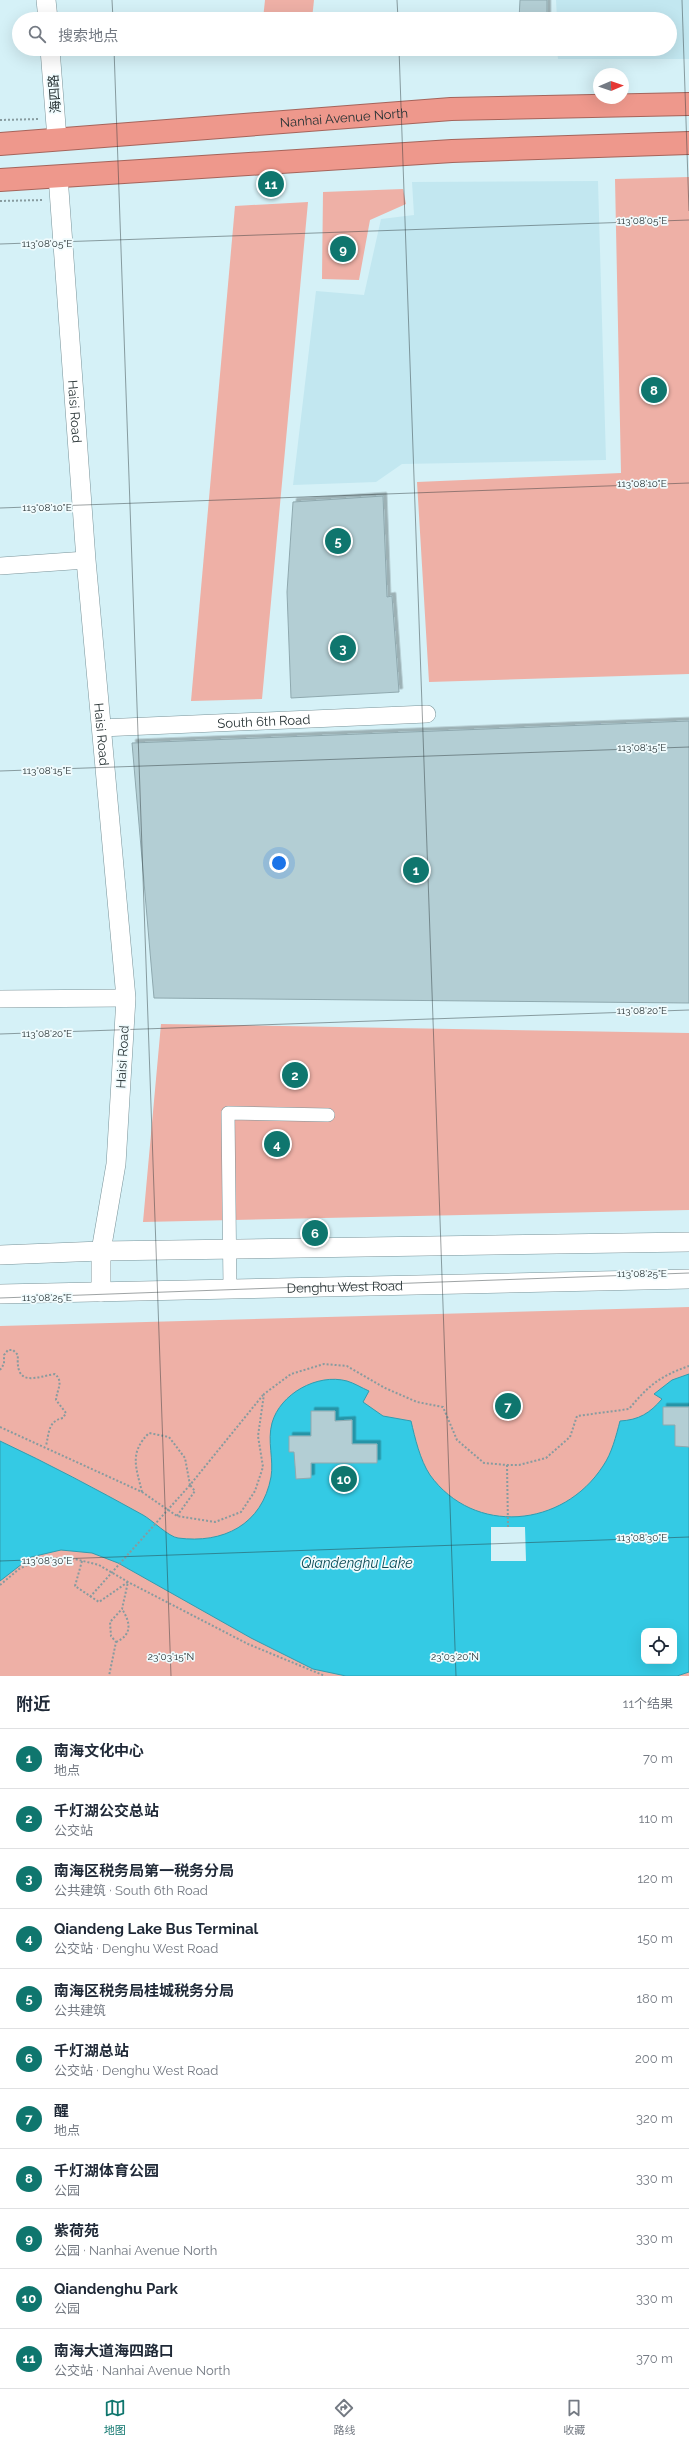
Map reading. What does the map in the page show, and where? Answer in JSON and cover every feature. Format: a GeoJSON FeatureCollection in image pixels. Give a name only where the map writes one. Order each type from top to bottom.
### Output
{"type":"FeatureCollection","features":[{"type":"Feature","properties":{"kind":"highway","name":"Nanhai Avenue North"},"geometry":{"type":"LineString","coordinates":[[0,144],[451,109],[689,104]]}},
{"type":"Feature","properties":{"kind":"highway"},"geometry":{"type":"LineString","coordinates":[[0,180],[452,151],[689,143]]}},
{"type":"Feature","properties":{"kind":"main road"},"geometry":{"type":"LineString","coordinates":[[46,0],[47,12]]}},
{"type":"Feature","properties":{"kind":"main road","name":"海四路"},"geometry":{"type":"LineString","coordinates":[[51,56],[57,139]]}},
{"type":"Feature","properties":{"kind":"main road","name":"Haisi Road"},"geometry":{"type":"LineString","coordinates":[[58,176],[86,560],[126,998],[116,1164],[101,1251],[101,1292]]}},
{"type":"Feature","properties":{"kind":"main road"},"geometry":{"type":"LineString","coordinates":[[0,1255],[101,1251],[689,1242]]}},
{"type":"Feature","properties":{"kind":"main road","name":"Denghu West Road"},"geometry":{"type":"LineString","coordinates":[[0,1294],[689,1280]]}},
{"type":"Feature","properties":{"kind":"street"},"geometry":{"type":"LineString","coordinates":[[0,566],[86,560]]}},
{"type":"Feature","properties":{"kind":"street","name":"South 6th Road"},"geometry":{"type":"LineString","coordinates":[[101,728],[427,714]]}},
{"type":"Feature","properties":{"kind":"street"},"geometry":{"type":"LineString","coordinates":[[0,999],[126,998]]}},
{"type":"Feature","properties":{"kind":"street"},"geometry":{"type":"LineString","coordinates":[[230,1289],[228,1113],[328,1114]]}},
{"type":"Feature","properties":{"kind":"path"},"geometry":{"type":"LineString","coordinates":[[0,120],[24,119]]}},
{"type":"Feature","properties":{"kind":"path"},"geometry":{"type":"LineString","coordinates":[[0,201],[29,200]]}},
{"type":"Feature","properties":{"kind":"path"},"geometry":{"type":"LineString","coordinates":[[0,1370],[4,1364],[4,1355],[8,1350],[13,1350],[18,1355],[17,1364],[21,1373],[27,1379],[36,1380],[55,1374],[59,1378],[60,1386],[56,1400],[66,1413],[63,1418],[55,1420],[51,1425],[46,1446]]}},
{"type":"Feature","properties":{"kind":"path"},"geometry":{"type":"LineString","coordinates":[[90,1597],[190,1485],[264,1394],[291,1374],[324,1364],[347,1366],[385,1388],[417,1402],[443,1407],[457,1440],[484,1463],[519,1466],[546,1458],[570,1437],[577,1416],[629,1410],[645,1389],[668,1373],[689,1366]]}},
{"type":"Feature","properties":{"kind":"path"},"geometry":{"type":"LineString","coordinates":[[0,1427],[46,1446],[142,1492],[177,1516],[216,1522],[241,1512],[255,1491],[262,1467],[258,1436],[264,1394]]}},
{"type":"Feature","properties":{"kind":"path"},"geometry":{"type":"LineString","coordinates":[[142,1492],[135,1466],[138,1444],[149,1433],[170,1437],[185,1458],[190,1485],[195,1491],[177,1516]]}},
{"type":"Feature","properties":{"kind":"path"},"geometry":{"type":"LineString","coordinates":[[507,1465],[508,1527]]}},
{"type":"Feature","properties":{"kind":"path"},"geometry":{"type":"LineString","coordinates":[[0,1585],[19,1569],[40,1559],[71,1558],[99,1565],[128,1582],[248,1644],[326,1676]]}},
{"type":"Feature","properties":{"kind":"path"},"geometry":{"type":"LineString","coordinates":[[82,1561],[75,1586],[99,1602],[128,1582]]}},
{"type":"Feature","properties":{"kind":"path"},"geometry":{"type":"LineString","coordinates":[[116,1642],[111,1636],[110,1622],[122,1609],[128,1582]]}},
{"type":"Feature","properties":{"kind":"path"},"geometry":{"type":"LineString","coordinates":[[116,1642],[124,1638],[129,1631],[128,1620],[122,1609]]}},
{"type":"Feature","properties":{"kind":"path"},"geometry":{"type":"LineString","coordinates":[[109,1676],[116,1642]]}},
{"type":"Feature","properties":{"kind":"shaded area"},"geometry":{"type":"Polygon","coordinates":[[[265,0],[314,0],[313,12],[264,12],[265,0]]]}},
{"type":"Feature","properties":{"kind":"shaded area"},"geometry":{"type":"Polygon","coordinates":[[[556,0],[689,0],[689,59],[558,59],[558,56],[677,56],[677,12],[557,12],[556,0]]]}},
{"type":"Feature","properties":{"kind":"shaded area"},"geometry":{"type":"Polygon","coordinates":[[[689,177],[689,674],[429,682],[417,482],[621,473],[615,179],[689,177]]]}},
{"type":"Feature","properties":{"kind":"shaded area"},"geometry":{"type":"Polygon","coordinates":[[[598,181],[606,460],[402,464],[376,482],[293,485],[316,291],[364,295],[381,219],[414,215],[412,182],[598,181]]]}},
{"type":"Feature","properties":{"kind":"shaded area"},"geometry":{"type":"Polygon","coordinates":[[[403,189],[406,204],[370,220],[359,280],[322,279],[323,192],[403,189]]]}},
{"type":"Feature","properties":{"kind":"shaded area"},"geometry":{"type":"Polygon","coordinates":[[[308,202],[262,699],[191,701],[235,206],[308,202]]]}},
{"type":"Feature","properties":{"kind":"shaded area"},"geometry":{"type":"Polygon","coordinates":[[[161,1024],[689,1033],[689,1210],[143,1222],[161,1024]]]}},
{"type":"Feature","properties":{"kind":"shaded area"},"geometry":{"type":"Polygon","coordinates":[[[689,1307],[689,1676],[0,1676],[0,1326],[689,1307]]]}},
{"type":"Feature","properties":{"kind":"water","name":"Qiandenghu Lake"},"geometry":{"type":"Polygon","coordinates":[[[689,1374],[689,1672],[677,1676],[346,1676],[313,1669],[251,1638],[118,1563],[92,1553],[61,1550],[31,1557],[0,1581],[0,1441],[143,1515],[174,1537],[195,1539],[210,1538],[225,1534],[238,1528],[259,1508],[266,1494],[272,1471],[270,1437],[272,1423],[276,1413],[283,1403],[301,1388],[312,1383],[335,1379],[350,1382],[369,1391],[363,1402],[383,1416],[411,1421],[418,1449],[426,1469],[448,1495],[470,1508],[494,1515],[518,1517],[542,1512],[565,1502],[586,1487],[609,1456],[620,1421],[633,1419],[648,1412],[662,1399],[654,1394],[672,1380],[689,1374]]]}},
{"type":"Feature","properties":{"kind":"pier"},"geometry":{"type":"Polygon","coordinates":[[[491,1527],[525,1527],[526,1561],[491,1561],[491,1527]]]}},
{"type":"Feature","properties":{"kind":"building"},"geometry":{"type":"Polygon","coordinates":[[[520,0],[547,0],[547,12],[519,12],[520,0]]]}},
{"type":"Feature","properties":{"kind":"building"},"geometry":{"type":"Polygon","coordinates":[[[383,496],[387,597],[392,596],[399,692],[291,698],[287,592],[293,502],[383,496]]]}},
{"type":"Feature","properties":{"kind":"building"},"geometry":{"type":"Polygon","coordinates":[[[689,721],[689,1003],[154,998],[132,743],[689,721]]]}},
{"type":"Feature","properties":{"kind":"building"},"geometry":{"type":"Polygon","coordinates":[[[663,1407],[689,1407],[689,1447],[675,1446],[675,1425],[663,1425],[663,1407]]]}},
{"type":"Feature","properties":{"kind":"building"},"geometry":{"type":"Polygon","coordinates":[[[311,1411],[335,1411],[335,1421],[352,1420],[352,1444],[377,1444],[377,1463],[311,1463],[311,1478],[296,1479],[294,1452],[289,1452],[289,1436],[311,1436],[311,1411]]]}},
{"type":"Feature","properties":{"kind":"place","name":"南海大道海四路口"},"geometry":{"type":"Point","coordinates":[271,184]}},
{"type":"Feature","properties":{"kind":"place","name":"紫荷苑"},"geometry":{"type":"Point","coordinates":[343,249]}},
{"type":"Feature","properties":{"kind":"place","name":"千灯湖体育公园"},"geometry":{"type":"Point","coordinates":[654,390]}},
{"type":"Feature","properties":{"kind":"place","name":"南海区税务局桂城税务分局"},"geometry":{"type":"Point","coordinates":[338,541]}},
{"type":"Feature","properties":{"kind":"place","name":"南海区税务局第一税务分局"},"geometry":{"type":"Point","coordinates":[343,648]}},
{"type":"Feature","properties":{"kind":"place","name":"南海文化中心"},"geometry":{"type":"Point","coordinates":[416,870]}},
{"type":"Feature","properties":{"kind":"place","name":"千灯湖公交总站"},"geometry":{"type":"Point","coordinates":[295,1075]}},
{"type":"Feature","properties":{"kind":"place","name":"Qiandeng Lake Bus Terminal"},"geometry":{"type":"Point","coordinates":[277,1144]}},
{"type":"Feature","properties":{"kind":"place","name":"千灯湖总站"},"geometry":{"type":"Point","coordinates":[315,1233]}},
{"type":"Feature","properties":{"kind":"place","name":"醒"},"geometry":{"type":"Point","coordinates":[508,1406]}},
{"type":"Feature","properties":{"kind":"place","name":"Qiandenghu Park"},"geometry":{"type":"Point","coordinates":[344,1479]}}]}
